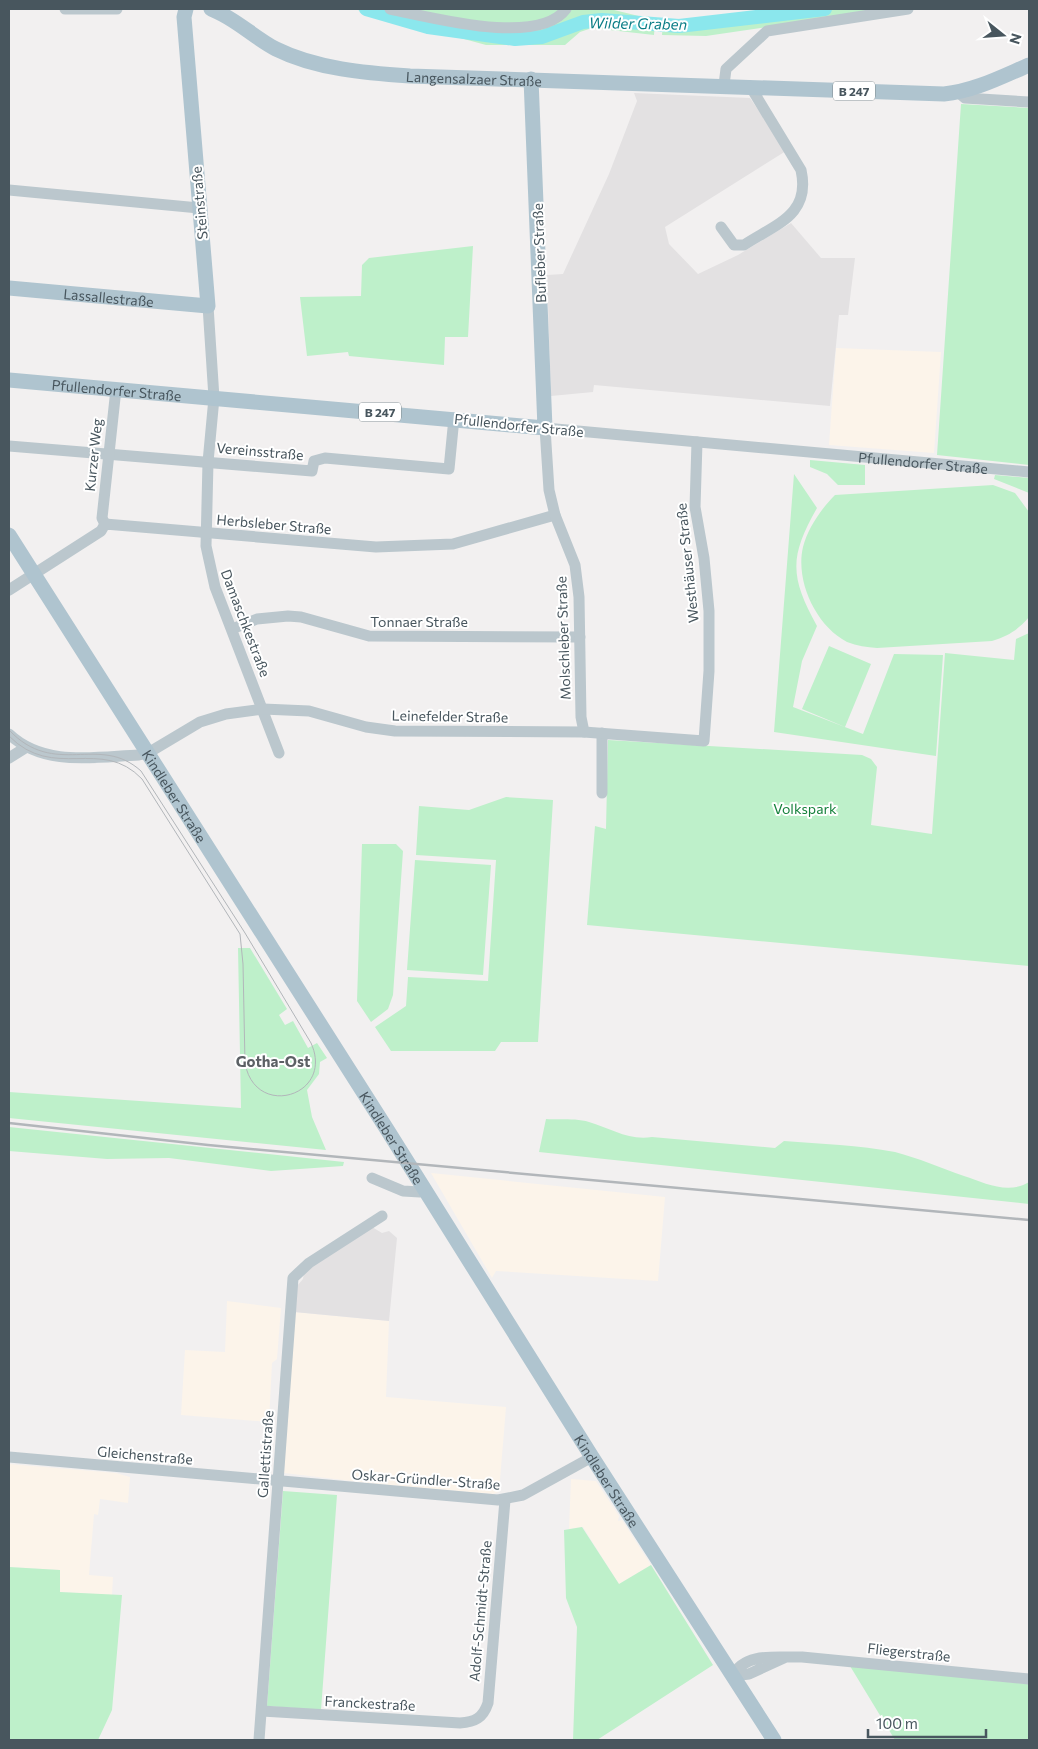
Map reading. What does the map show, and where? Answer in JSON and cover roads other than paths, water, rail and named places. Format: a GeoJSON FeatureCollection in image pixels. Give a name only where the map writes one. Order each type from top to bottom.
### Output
{"type":"FeatureCollection","features":[{"type":"Feature","properties":{"kind":"main road","name":"Steinstraße"},"geometry":{"type":"LineString","coordinates":[[186,9],[199,208],[208,306]]}},
{"type":"Feature","properties":{"kind":"main road","name":"Langensalzaer Straße"},"geometry":{"type":"LineString","coordinates":[[211,9],[276,49],[307,60],[379,74],[750,86],[928,94],[958,92],[981,86],[1029,65]]}},
{"type":"Feature","properties":{"kind":"main road","name":"Bufleber Straße"},"geometry":{"type":"LineString","coordinates":[[531,79],[545,428]]}},
{"type":"Feature","properties":{"kind":"main road","name":"Lassallestraße"},"geometry":{"type":"LineString","coordinates":[[9,288],[208,306]]}},
{"type":"Feature","properties":{"kind":"main road","name":"Pfullendorfer Straße"},"geometry":{"type":"LineString","coordinates":[[9,380],[454,418],[545,428]]}},
{"type":"Feature","properties":{"kind":"main road","name":"Kindleber Straße"},"geometry":{"type":"LineString","coordinates":[[9,535],[592,1457],[774,1740]]}},
{"type":"Feature","properties":{"kind":"street"},"geometry":{"type":"LineString","coordinates":[[65,9],[117,9]]}},
{"type":"Feature","properties":{"kind":"street"},"geometry":{"type":"LineString","coordinates":[[390,9],[494,28],[532,27],[560,17],[566,9]]}},
{"type":"Feature","properties":{"kind":"street"},"geometry":{"type":"LineString","coordinates":[[724,86],[726,69],[767,31],[908,9]]}},
{"type":"Feature","properties":{"kind":"street"},"geometry":{"type":"LineString","coordinates":[[721,228],[734,245],[744,245],[794,214],[803,195],[804,185],[801,170],[750,86]]}},
{"type":"Feature","properties":{"kind":"street","name":"Langensalzaer Straße"},"geometry":{"type":"LineString","coordinates":[[958,92],[965,98],[1029,102]]}},
{"type":"Feature","properties":{"kind":"street"},"geometry":{"type":"LineString","coordinates":[[9,190],[199,208]]}},
{"type":"Feature","properties":{"kind":"street","name":"Steinstraße"},"geometry":{"type":"LineString","coordinates":[[208,306],[214,398]]}},
{"type":"Feature","properties":{"kind":"street","name":"Kurzer Weg"},"geometry":{"type":"LineString","coordinates":[[105,524],[102,518],[116,389]]}},
{"type":"Feature","properties":{"kind":"street","name":"Damaschkestraße"},"geometry":{"type":"LineString","coordinates":[[214,398],[208,462],[205,533],[208,560],[215,587],[279,753]]}},
{"type":"Feature","properties":{"kind":"street","name":"Vereinsstraße"},"geometry":{"type":"LineString","coordinates":[[9,446],[312,471],[314,461],[325,458],[449,469],[454,418]]}},
{"type":"Feature","properties":{"kind":"street","name":"Pfullendorfer Straße"},"geometry":{"type":"LineString","coordinates":[[545,428],[1029,472]]}},
{"type":"Feature","properties":{"kind":"street","name":"Molschleber Straße"},"geometry":{"type":"LineString","coordinates":[[545,428],[549,490],[555,514],[575,565],[579,598],[581,717],[584,732]]}},
{"type":"Feature","properties":{"kind":"street","name":"Westhäuser Straße"},"geometry":{"type":"LineString","coordinates":[[697,442],[695,507],[709,611],[709,671],[704,741]]}},
{"type":"Feature","properties":{"kind":"street","name":"Herbsleber Straße"},"geometry":{"type":"LineString","coordinates":[[105,524],[376,547],[445,545],[555,514]]}},
{"type":"Feature","properties":{"kind":"street"},"geometry":{"type":"LineString","coordinates":[[9,590],[101,531],[105,524]]}},
{"type":"Feature","properties":{"kind":"street","name":"Tonnaer Straße"},"geometry":{"type":"LineString","coordinates":[[232,629],[257,619],[288,616],[301,617],[369,636],[580,637]]}},
{"type":"Feature","properties":{"kind":"street","name":"Leinefelder Straße"},"geometry":{"type":"LineString","coordinates":[[148,753],[200,722],[226,714],[262,709],[309,711],[366,727],[395,731],[584,732],[704,741]]}},
{"type":"Feature","properties":{"kind":"street"},"geometry":{"type":"LineString","coordinates":[[602,733],[602,793]]}},
{"type":"Feature","properties":{"kind":"street"},"geometry":{"type":"LineString","coordinates":[[9,734],[25,748],[56,757],[148,753]]}},
{"type":"Feature","properties":{"kind":"street"},"geometry":{"type":"LineString","coordinates":[[9,758],[25,748]]}},
{"type":"Feature","properties":{"kind":"street"},"geometry":{"type":"LineString","coordinates":[[372,1178],[403,1191],[420,1192]]}},
{"type":"Feature","properties":{"kind":"street","name":"Gallettistraße"},"geometry":{"type":"LineString","coordinates":[[259,1740],[293,1278],[309,1263],[382,1216]]}},
{"type":"Feature","properties":{"kind":"street","name":"Gleichenstraße"},"geometry":{"type":"LineString","coordinates":[[9,1457],[279,1482]]}},
{"type":"Feature","properties":{"kind":"street","name":"Oskar-Gründler-Straße"},"geometry":{"type":"LineString","coordinates":[[279,1482],[505,1500],[523,1495],[592,1457]]}},
{"type":"Feature","properties":{"kind":"street","name":"Adolf-Schmidt-Straße"},"geometry":{"type":"LineString","coordinates":[[476,1721],[482,1716],[488,1703],[505,1500]]}},
{"type":"Feature","properties":{"kind":"street","name":"Fliegerstraße"},"geometry":{"type":"LineString","coordinates":[[733,1676],[749,1674],[786,1657],[802,1657],[1029,1679]]}},
{"type":"Feature","properties":{"kind":"street","name":"Franckestraße"},"geometry":{"type":"LineString","coordinates":[[262,1711],[460,1723],[476,1721]]}},
{"type":"Feature","properties":{"kind":"waterway","name":"Wilder Graben"},"geometry":{"type":"LineString","coordinates":[[366,9],[428,27],[515,39],[542,37],[583,22],[602,20],[679,26],[825,9]]}},
{"type":"Feature","properties":{"kind":"tram line"},"geometry":{"type":"LineString","coordinates":[[9,730],[26,744],[43,752],[109,755],[125,760],[141,771],[245,933],[311,1043],[315,1061],[312,1076],[303,1088],[291,1094],[277,1096],[263,1091],[252,1081],[245,1063],[243,964],[240,934],[142,779],[126,767],[110,761],[43,756],[26,749],[9,736]]}},
{"type":"Feature","properties":{"kind":"railway"},"geometry":{"type":"LineString","coordinates":[[9,1123],[208,1145],[1029,1220]]}},
{"type":"Feature","properties":{"kind":"district","name":"Gotha-Ost"},"geometry":{"type":"Point","coordinates":[273,1061]}},
{"type":"Feature","properties":{"kind":"park label","name":"Volkspark"},"geometry":{"type":"Point","coordinates":[805,808]}}]}
